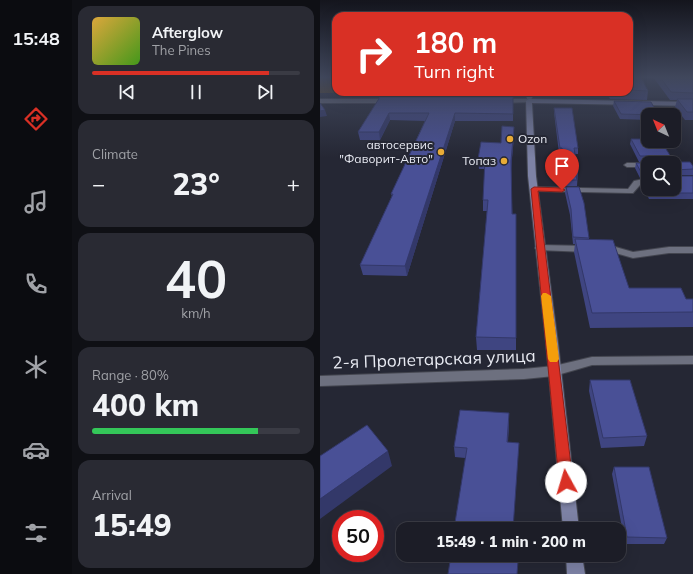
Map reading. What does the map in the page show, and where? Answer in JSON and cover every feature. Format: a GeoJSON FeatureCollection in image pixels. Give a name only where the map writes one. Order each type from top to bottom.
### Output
{"type":"FeatureCollection","features":[{"type":"Feature","properties":{"kind":"main road"},"geometry":{"type":"LineString","coordinates":[[530,104],[531,165],[570,522]]}},
{"type":"Feature","properties":{"kind":"main road"},"geometry":{"type":"LineString","coordinates":[[575,562],[576,574]]}},
{"type":"Feature","properties":{"kind":"street"},"geometry":{"type":"LineString","coordinates":[[627,165],[641,165]]}},
{"type":"Feature","properties":{"kind":"street"},"geometry":{"type":"LineString","coordinates":[[534,189],[630,191],[637,182],[641,181]]}},
{"type":"Feature","properties":{"kind":"street"},"geometry":{"type":"LineString","coordinates":[[540,248],[612,249],[633,255],[670,250],[693,250]]}},
{"type":"Feature","properties":{"kind":"street","name":"2-я Пролетарская улица"},"geometry":{"type":"LineString","coordinates":[[320,381],[524,374],[554,371],[592,361],[693,360]]}},
{"type":"Feature","properties":{"kind":"building"},"geometry":{"type":"Polygon","coordinates":[[[320,104],[321,104],[325,110],[320,111],[320,104]]]}},
{"type":"Feature","properties":{"kind":"building"},"geometry":{"type":"Polygon","coordinates":[[[376,104],[513,104],[513,114],[455,113],[405,266],[360,265],[429,113],[389,113],[379,132],[358,132],[376,104]]]}},
{"type":"Feature","properties":{"kind":"building"},"geometry":{"type":"Polygon","coordinates":[[[616,104],[652,104],[654,108],[641,108],[641,115],[621,114],[616,104]]]}},
{"type":"Feature","properties":{"kind":"building"},"geometry":{"type":"Polygon","coordinates":[[[681,104],[693,104],[693,112],[687,112],[681,104]]]}},
{"type":"Feature","properties":{"kind":"building"},"geometry":{"type":"Polygon","coordinates":[[[554,108],[572,108],[578,148],[574,148],[578,172],[575,172],[577,180],[565,180],[562,148],[560,148],[554,108]]]}},
{"type":"Feature","properties":{"kind":"building"},"geometry":{"type":"Polygon","coordinates":[[[502,126],[514,127],[511,161],[512,214],[516,214],[516,338],[476,337],[488,200],[483,200],[485,159],[478,159],[481,142],[501,143],[502,126]]]}},
{"type":"Feature","properties":{"kind":"building"},"geometry":{"type":"Polygon","coordinates":[[[631,139],[641,139],[641,148],[665,148],[670,156],[641,156],[631,139]]]}},
{"type":"Feature","properties":{"kind":"building"},"geometry":{"type":"Polygon","coordinates":[[[681,162],[690,162],[693,169],[681,170],[681,162]]]}},
{"type":"Feature","properties":{"kind":"building"},"geometry":{"type":"Polygon","coordinates":[[[636,163],[641,163],[641,172],[636,163]]]}},
{"type":"Feature","properties":{"kind":"building"},"geometry":{"type":"Polygon","coordinates":[[[681,176],[693,176],[693,193],[681,193],[681,176]]]}},
{"type":"Feature","properties":{"kind":"building"},"geometry":{"type":"Polygon","coordinates":[[[566,187],[579,187],[584,203],[589,238],[573,237],[571,209],[566,187]]]}},
{"type":"Feature","properties":{"kind":"building"},"geometry":{"type":"Polygon","coordinates":[[[575,239],[613,240],[629,288],[681,288],[686,299],[693,299],[693,312],[592,313],[575,239]]]}},
{"type":"Feature","properties":{"kind":"building"},"geometry":{"type":"Polygon","coordinates":[[[590,380],[630,380],[647,436],[603,438],[590,380]]]}},
{"type":"Feature","properties":{"kind":"building"},"geometry":{"type":"Polygon","coordinates":[[[460,410],[509,413],[507,442],[519,443],[513,522],[455,522],[467,448],[454,447],[460,410]]]}},
{"type":"Feature","properties":{"kind":"building"},"geometry":{"type":"Polygon","coordinates":[[[367,425],[388,451],[320,499],[320,456],[367,425]]]}},
{"type":"Feature","properties":{"kind":"building"},"geometry":{"type":"Polygon","coordinates":[[[614,467],[649,467],[667,538],[627,537],[626,522],[624,522],[614,467]]]}},
{"type":"Feature","properties":{"kind":"building"},"geometry":{"type":"Polygon","coordinates":[[[450,562],[518,562],[517,574],[448,574],[450,562]]]}},
{"type":"Feature","properties":{"kind":"slow traffic"},"geometry":{"type":"LineString","coordinates":[[546,296],[554,359]]}},
{"type":"Feature","properties":{"kind":"place","name":"Ozon"},"geometry":{"type":"Point","coordinates":[510,139]}},
{"type":"Feature","properties":{"kind":"place","name":"автосервис \"Фаворит-Авто\""},"geometry":{"type":"Point","coordinates":[441,152]}},
{"type":"Feature","properties":{"kind":"place","name":"Топаз"},"geometry":{"type":"Point","coordinates":[504,161]}},
{"type":"Feature","properties":{"kind":"route"},"geometry":{"type":"LineString","coordinates":[[562,190],[534,189],[566,482]]}}]}
